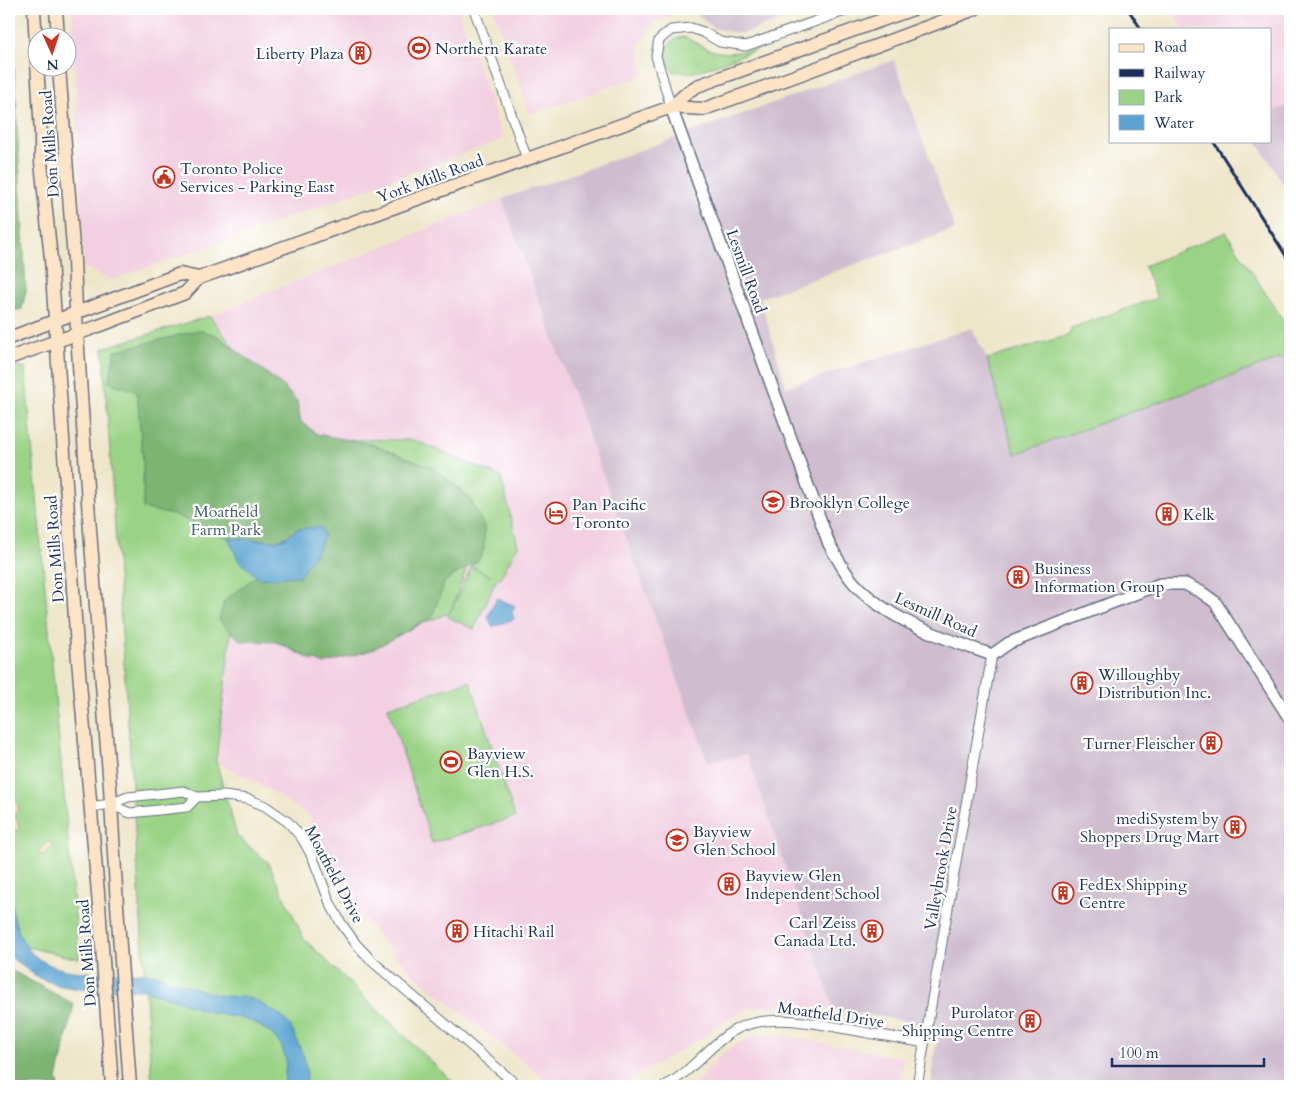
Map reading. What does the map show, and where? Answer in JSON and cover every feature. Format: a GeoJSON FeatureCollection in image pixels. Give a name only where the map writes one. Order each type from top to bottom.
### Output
{"type":"FeatureCollection","features":[{"type":"Feature","properties":{"kind":"main road","name":"York Mills Road"},"geometry":{"type":"LineString","coordinates":[[9,358],[185,293],[199,278],[671,107],[697,86],[913,9]]}},
{"type":"Feature","properties":{"kind":"main road","name":"York Mills Road"},"geometry":{"type":"LineString","coordinates":[[671,107],[704,109],[975,9]]}},
{"type":"Feature","properties":{"kind":"main road"},"geometry":{"type":"LineString","coordinates":[[34,15],[56,14],[57,28]]}},
{"type":"Feature","properties":{"kind":"main road","name":"Don Mills Road"},"geometry":{"type":"LineString","coordinates":[[34,15],[42,162],[51,259],[77,648],[112,1085]]}},
{"type":"Feature","properties":{"kind":"main road","name":"Don Mills Road"},"geometry":{"type":"LineString","coordinates":[[61,78],[74,260],[75,313],[130,1084]]}},
{"type":"Feature","properties":{"kind":"main road"},"geometry":{"type":"LineString","coordinates":[[41,134],[64,135]]}},
{"type":"Feature","properties":{"kind":"main road","name":"York Mills Road"},"geometry":{"type":"LineString","coordinates":[[9,338],[180,274],[199,278]]}},
{"type":"Feature","properties":{"kind":"street"},"geometry":{"type":"LineString","coordinates":[[474,9],[527,159]]}},
{"type":"Feature","properties":{"kind":"street"},"geometry":{"type":"LineString","coordinates":[[671,107],[656,56],[659,40],[671,30],[692,28],[720,42],[746,46],[850,9]]}},
{"type":"Feature","properties":{"kind":"street","name":"Lesmill Road"},"geometry":{"type":"LineString","coordinates":[[671,107],[829,544],[840,564],[853,582],[884,609],[949,640],[992,655]]}},
{"type":"Feature","properties":{"kind":"street"},"geometry":{"type":"LineString","coordinates":[[992,655],[1009,643],[1160,584],[1185,584],[1215,602],[1290,719]]}},
{"type":"Feature","properties":{"kind":"street","name":"Valleybrook Drive"},"geometry":{"type":"LineString","coordinates":[[918,1086],[992,655]]}},
{"type":"Feature","properties":{"kind":"street","name":"Moatfield Drive"},"geometry":{"type":"LineString","coordinates":[[91,807],[110,804],[128,797],[184,792],[196,797],[224,796],[248,799],[265,806],[288,822],[302,838],[313,858],[330,903],[356,944],[373,962],[518,1086]]}},
{"type":"Feature","properties":{"kind":"street","name":"Moatfield Drive"},"geometry":{"type":"LineString","coordinates":[[110,804],[130,813],[187,807],[196,797]]}},
{"type":"Feature","properties":{"kind":"street","name":"Moatfield Drive"},"geometry":{"type":"LineString","coordinates":[[665,1086],[682,1076],[719,1040],[736,1029],[764,1021],[786,1020],[808,1023],[924,1043]]}},
{"type":"Feature","properties":{"kind":"shaded area"},"geometry":{"type":"Polygon","coordinates":[[[72,9],[458,9],[503,139],[219,243],[111,280],[84,267],[75,78],[78,78],[78,28],[73,28],[72,9]]]}},
{"type":"Feature","properties":{"kind":"shaded area"},"geometry":{"type":"Polygon","coordinates":[[[493,9],[686,10],[653,23],[639,46],[644,75],[530,115],[493,9]]]}},
{"type":"Feature","properties":{"kind":"shaded area"},"geometry":{"type":"Polygon","coordinates":[[[686,9],[810,9],[742,34],[713,28],[697,14],[686,9]]]}},
{"type":"Feature","properties":{"kind":"shaded area"},"geometry":{"type":"Polygon","coordinates":[[[1171,9],[1290,9],[1290,105],[1272,111],[1272,28],[1183,28],[1171,9]]]}},
{"type":"Feature","properties":{"kind":"shaded area"},"geometry":{"type":"Polygon","coordinates":[[[894,60],[955,229],[760,298],[786,387],[972,328],[987,359],[1016,454],[1290,355],[1290,1086],[931,1086],[938,1027],[834,1009],[747,754],[708,762],[502,199],[894,60]]]}},
{"type":"Feature","properties":{"kind":"shaded area"},"geometry":{"type":"Polygon","coordinates":[[[1290,105],[1290,195],[1258,142],[1272,142],[1272,111],[1290,105]]]}},
{"type":"Feature","properties":{"kind":"shaded area"},"geometry":{"type":"Polygon","coordinates":[[[502,199],[708,761],[747,754],[834,1009],[776,1005],[751,1008],[731,1016],[706,1035],[627,1082],[596,1086],[553,1086],[412,973],[349,902],[309,816],[265,787],[216,762],[231,632],[302,439],[210,316],[502,199]]]}},
{"type":"Feature","properties":{"kind":"shaded area"},"geometry":{"type":"Polygon","coordinates":[[[775,1034],[904,1058],[899,1086],[693,1086],[723,1053],[737,1044],[754,1036],[775,1034]]]}},
{"type":"Feature","properties":{"kind":"green space"},"geometry":{"type":"Polygon","coordinates":[[[9,9],[11,9],[26,291],[22,309],[9,312],[9,9]]]}},
{"type":"Feature","properties":{"kind":"green space"},"geometry":{"type":"Polygon","coordinates":[[[682,37],[711,50],[730,53],[749,50],[785,37],[786,39],[699,71],[678,71],[676,73],[667,63],[665,52],[666,47],[670,43],[682,37]]]}},
{"type":"Feature","properties":{"kind":"green space"},"geometry":{"type":"Polygon","coordinates":[[[1226,232],[1290,331],[1290,355],[1015,454],[987,359],[1069,335],[1071,328],[1157,298],[1144,266],[1226,232]]]}},
{"type":"Feature","properties":{"kind":"green space","name":"Moatfield Farm Park"},"geometry":{"type":"Polygon","coordinates":[[[210,316],[302,439],[414,440],[501,477],[518,546],[499,580],[497,579],[474,629],[448,617],[449,613],[391,636],[313,661],[265,636],[231,632],[216,761],[237,836],[268,862],[304,939],[458,1086],[152,1086],[103,348],[210,316]],[[468,564],[450,613],[471,567],[490,576],[468,564]]]}},
{"type":"Feature","properties":{"kind":"green space"},"geometry":{"type":"Polygon","coordinates":[[[199,330],[216,335],[281,384],[297,401],[301,422],[317,434],[371,444],[432,467],[469,497],[484,526],[484,549],[479,560],[445,581],[432,617],[372,650],[324,664],[277,642],[241,641],[219,620],[224,601],[255,577],[259,579],[316,552],[324,536],[321,528],[297,529],[287,537],[276,541],[228,538],[177,516],[143,508],[143,462],[137,392],[109,382],[115,351],[199,330]]]}},
{"type":"Feature","properties":{"kind":"green space"},"geometry":{"type":"Polygon","coordinates":[[[9,363],[25,368],[79,959],[9,943],[9,363]]]}},
{"type":"Feature","properties":{"kind":"green space","name":"Bayview Glen H.S."},"geometry":{"type":"Polygon","coordinates":[[[470,681],[515,817],[432,843],[388,707],[470,681]]]}},
{"type":"Feature","properties":{"kind":"green space"},"geometry":{"type":"Polygon","coordinates":[[[9,969],[74,1004],[57,1079],[59,1086],[9,1086],[9,969]]]}},
{"type":"Feature","properties":{"kind":"sand"},"geometry":{"type":"Polygon","coordinates":[[[9,797],[14,798],[18,804],[18,810],[15,815],[19,825],[17,831],[13,830],[9,824],[9,797]]]}},
{"type":"Feature","properties":{"kind":"sand"},"geometry":{"type":"Polygon","coordinates":[[[48,842],[53,844],[53,847],[43,855],[40,855],[38,851],[48,842]]]}},
{"type":"Feature","properties":{"kind":"water"},"geometry":{"type":"Polygon","coordinates":[[[321,527],[324,536],[316,552],[299,576],[259,579],[239,561],[228,538],[276,541],[287,537],[297,529],[321,527]]]}},
{"type":"Feature","properties":{"kind":"water"},"geometry":{"type":"Polygon","coordinates":[[[497,598],[515,606],[512,613],[514,619],[492,627],[488,616],[497,598]]]}},
{"type":"Feature","properties":{"kind":"water"},"geometry":{"type":"Polygon","coordinates":[[[9,885],[13,913],[18,930],[26,946],[37,957],[50,965],[65,970],[81,972],[154,974],[207,992],[255,1000],[280,1015],[290,1025],[304,1057],[307,1074],[306,1086],[284,1086],[286,1060],[281,1045],[272,1034],[253,1022],[212,1013],[145,990],[78,989],[57,985],[39,978],[14,960],[9,953],[9,885]]]}},
{"type":"Feature","properties":{"kind":"railway"},"geometry":{"type":"LineString","coordinates":[[1128,9],[1140,28]]}},
{"type":"Feature","properties":{"kind":"railway"},"geometry":{"type":"LineString","coordinates":[[1214,142],[1290,262]]}},
{"type":"Feature","properties":{"kind":"place","name":"Northern Karate"},"geometry":{"type":"Point","coordinates":[419,48]}},
{"type":"Feature","properties":{"kind":"place","name":"Liberty Plaza"},"geometry":{"type":"Point","coordinates":[360,53]}},
{"type":"Feature","properties":{"kind":"place","name":"Toronto Police Services - Parking East"},"geometry":{"type":"Point","coordinates":[164,177]}},
{"type":"Feature","properties":{"kind":"place","name":"Brooklyn College"},"geometry":{"type":"Point","coordinates":[773,502]}},
{"type":"Feature","properties":{"kind":"place","name":"Pan Pacific Toronto"},"geometry":{"type":"Point","coordinates":[556,513]}},
{"type":"Feature","properties":{"kind":"place","name":"Kelk"},"geometry":{"type":"Point","coordinates":[1167,514]}},
{"type":"Feature","properties":{"kind":"place","name":"Business Information Group"},"geometry":{"type":"Point","coordinates":[1018,577]}},
{"type":"Feature","properties":{"kind":"place","name":"Willoughby Distribution Inc."},"geometry":{"type":"Point","coordinates":[1082,683]}},
{"type":"Feature","properties":{"kind":"place","name":"Turner Fleischer"},"geometry":{"type":"Point","coordinates":[1211,743]}},
{"type":"Feature","properties":{"kind":"place","name":"Bayview Glen H.S."},"geometry":{"type":"Point","coordinates":[451,762]}},
{"type":"Feature","properties":{"kind":"place","name":"mediSystem by Shoppers Drug Mart"},"geometry":{"type":"Point","coordinates":[1235,827]}},
{"type":"Feature","properties":{"kind":"place","name":"Bayview Glen School"},"geometry":{"type":"Point","coordinates":[677,840]}},
{"type":"Feature","properties":{"kind":"place","name":"Bayview Glen Independent School"},"geometry":{"type":"Point","coordinates":[729,884]}},
{"type":"Feature","properties":{"kind":"place","name":"FedEx Shipping Centre"},"geometry":{"type":"Point","coordinates":[1063,893]}},
{"type":"Feature","properties":{"kind":"place","name":"Hitachi Rail"},"geometry":{"type":"Point","coordinates":[457,931]}},
{"type":"Feature","properties":{"kind":"place","name":"Carl Zeiss Canada Ltd."},"geometry":{"type":"Point","coordinates":[872,931]}},
{"type":"Feature","properties":{"kind":"place","name":"Purolator Shipping Centre"},"geometry":{"type":"Point","coordinates":[1030,1021]}}]}
